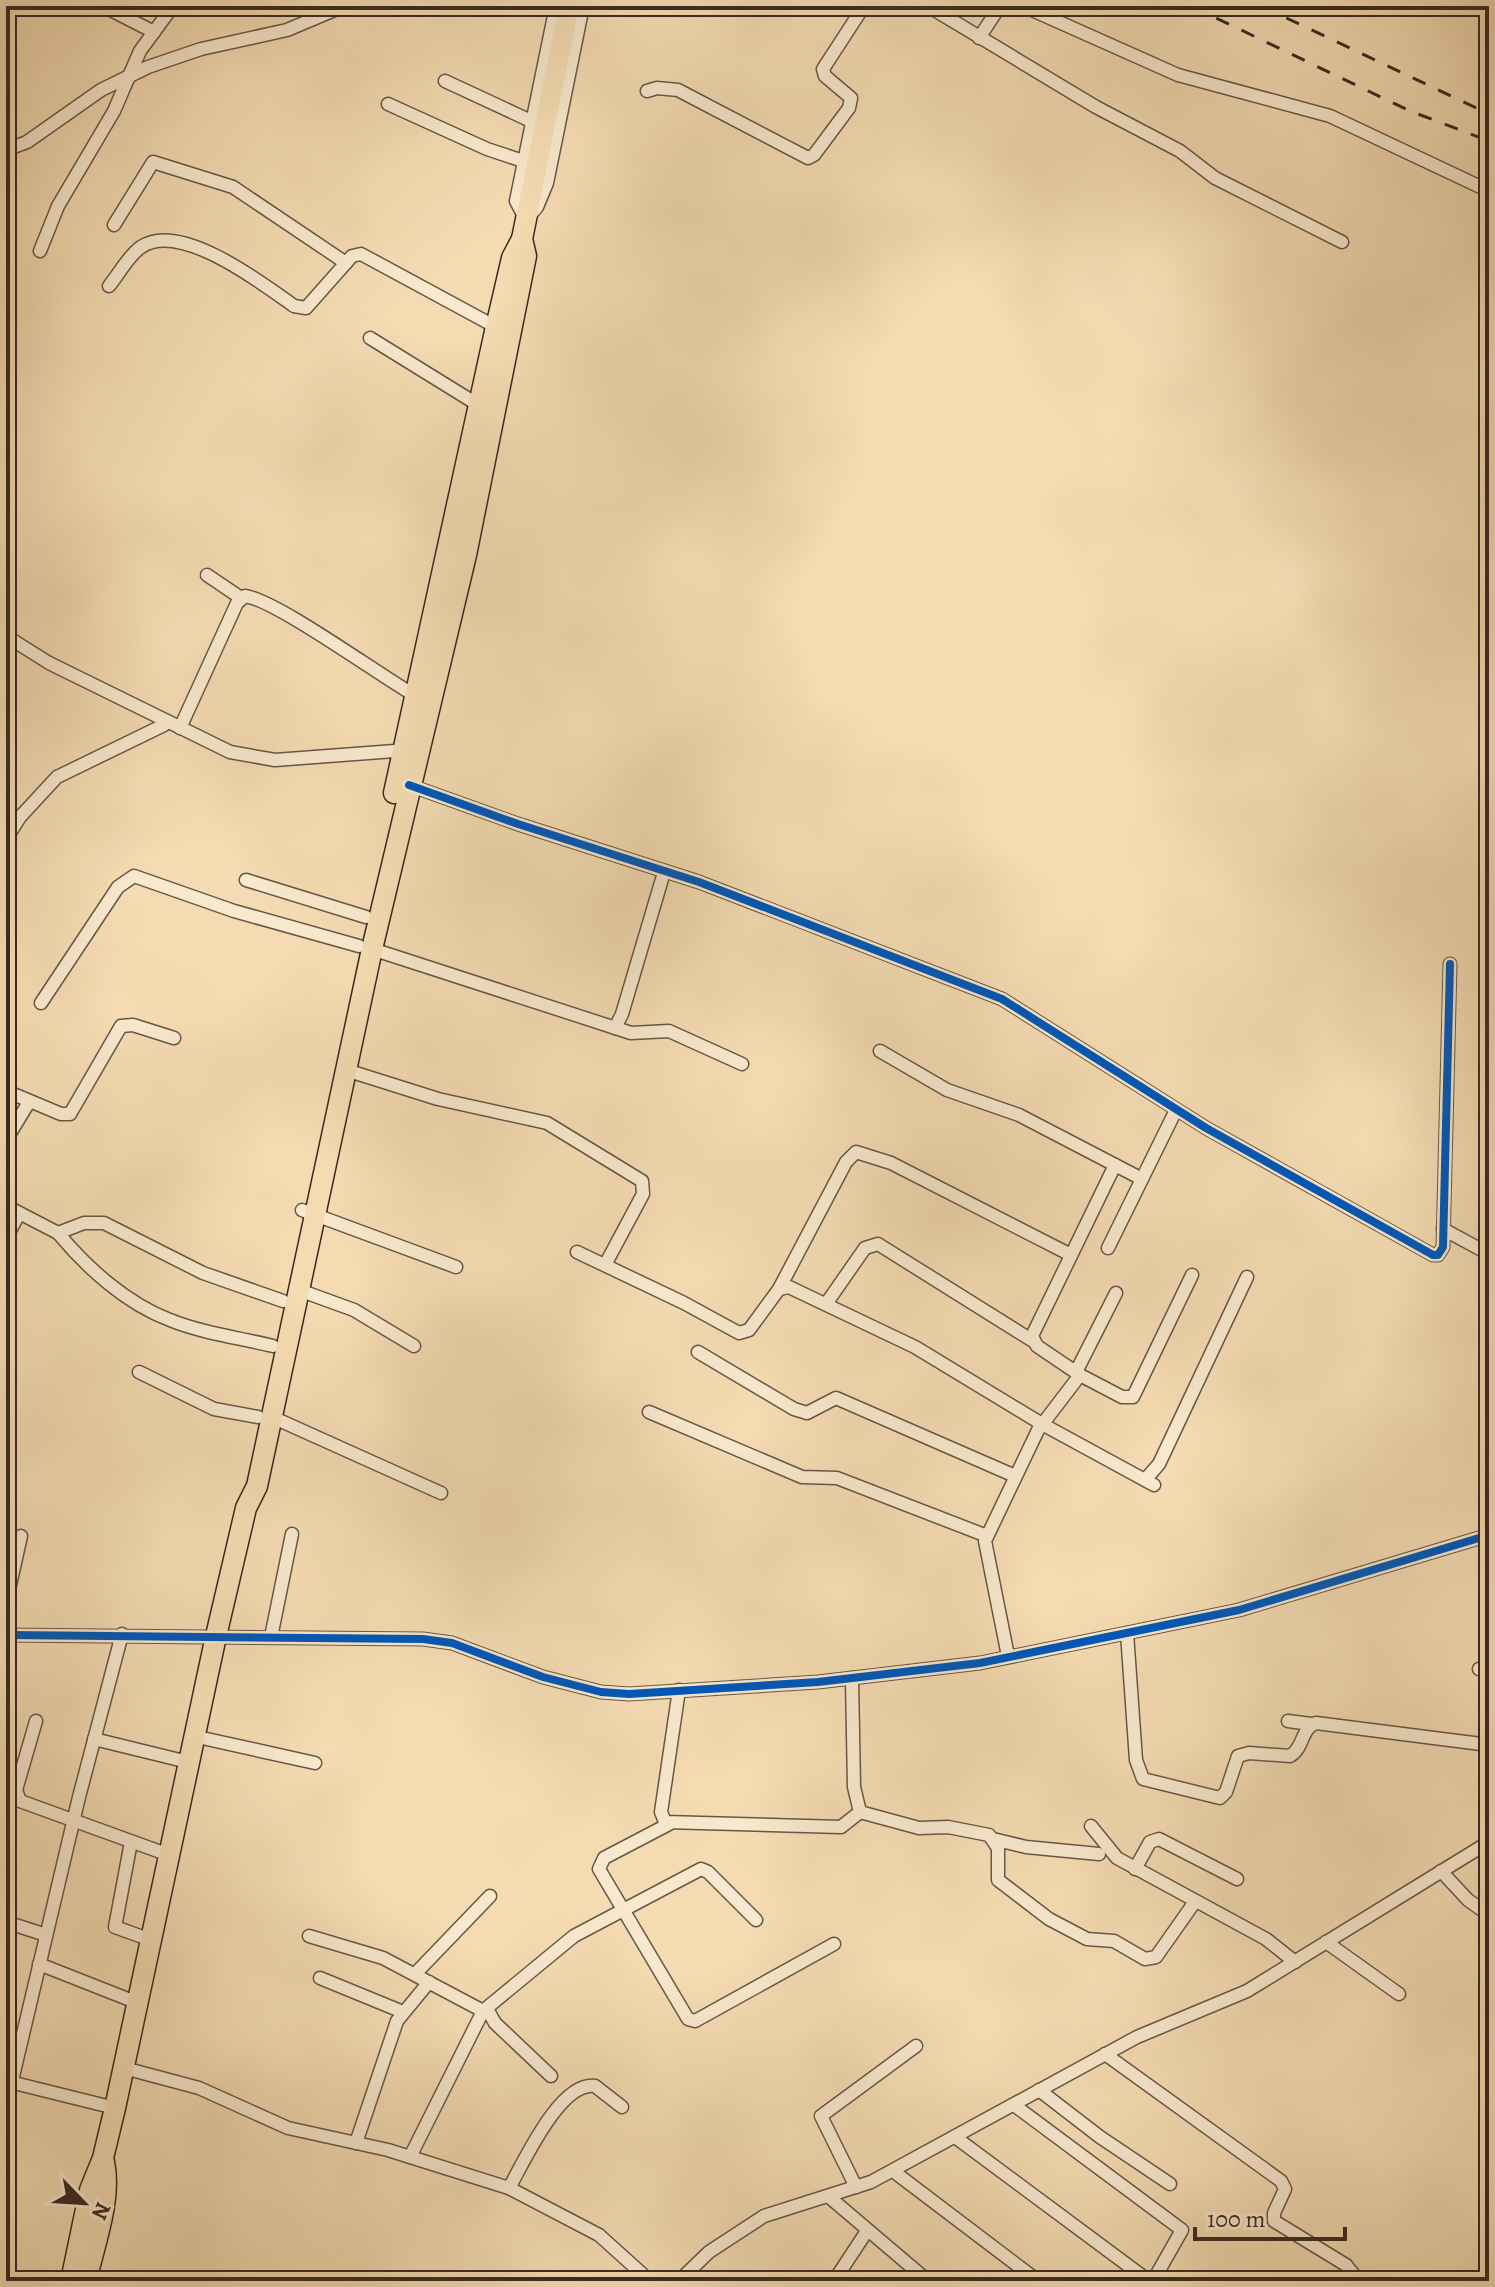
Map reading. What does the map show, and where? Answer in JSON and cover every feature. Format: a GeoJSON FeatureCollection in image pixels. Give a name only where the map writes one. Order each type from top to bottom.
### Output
{"type":"FeatureCollection","features":[{"type":"Feature","properties":{"kind":"main road"},"geometry":{"type":"LineString","coordinates":[[435,644],[496,327],[512,258],[524,230],[569,6]]}},
{"type":"Feature","properties":{"kind":"main road"},"geometry":{"type":"LineString","coordinates":[[366,947],[366,917],[411,750],[428,669],[466,555],[526,256],[524,230]]}},
{"type":"Feature","properties":{"kind":"main road"},"geometry":{"type":"LineString","coordinates":[[265,1417],[366,947],[409,785],[414,695],[428,669]]}},
{"type":"Feature","properties":{"kind":"main road"},"geometry":{"type":"LineString","coordinates":[[308,1213],[346,1070],[360,974]]}},
{"type":"Feature","properties":{"kind":"main road"},"geometry":{"type":"LineString","coordinates":[[71,2281],[90,2190],[103,2158],[124,2068],[216,1636],[246,1508],[257,1486],[273,1346],[291,1295]]}},
{"type":"Feature","properties":{"kind":"main road"},"geometry":{"type":"LineString","coordinates":[[86,2281],[107,2175],[103,2158]]}},
{"type":"Feature","properties":{"kind":"street"},"geometry":{"type":"LineString","coordinates":[[103,6],[154,32]]}},
{"type":"Feature","properties":{"kind":"street"},"geometry":{"type":"LineString","coordinates":[[40,251],[58,206],[104,130],[140,51],[173,6]]}},
{"type":"Feature","properties":{"kind":"street"},"geometry":{"type":"LineString","coordinates":[[6,150],[27,142],[101,90],[130,76],[201,49],[287,30],[323,10],[344,6]]}},
{"type":"Feature","properties":{"kind":"street"},"geometry":{"type":"LineString","coordinates":[[524,230],[516,201],[556,6]]}},
{"type":"Feature","properties":{"kind":"street"},"geometry":{"type":"LineString","coordinates":[[524,230],[547,183],[583,6]]}},
{"type":"Feature","properties":{"kind":"street"},"geometry":{"type":"LineString","coordinates":[[647,91],[678,90],[808,158],[814,155],[849,108],[851,98],[825,76],[823,69],[864,6]]}},
{"type":"Feature","properties":{"kind":"street"},"geometry":{"type":"LineString","coordinates":[[928,6],[1096,107],[1180,151],[1215,178],[1342,242]]}},
{"type":"Feature","properties":{"kind":"street"},"geometry":{"type":"LineString","coordinates":[[979,38],[1000,6]]}},
{"type":"Feature","properties":{"kind":"street"},"geometry":{"type":"LineString","coordinates":[[1023,6],[1178,75],[1330,116],[1489,191]]}},
{"type":"Feature","properties":{"kind":"street"},"geometry":{"type":"LineString","coordinates":[[1478,6],[1489,12]]}},
{"type":"Feature","properties":{"kind":"street"},"geometry":{"type":"LineString","coordinates":[[445,81],[531,121]]}},
{"type":"Feature","properties":{"kind":"street"},"geometry":{"type":"LineString","coordinates":[[388,104],[487,149],[523,161]]}},
{"type":"Feature","properties":{"kind":"street"},"geometry":{"type":"LineString","coordinates":[[114,225],[153,162],[233,187],[346,263]]}},
{"type":"Feature","properties":{"kind":"street"},"geometry":{"type":"LineString","coordinates":[[109,286],[139,248],[165,242],[221,257],[294,306],[306,308],[355,254],[365,255],[496,327]]}},
{"type":"Feature","properties":{"kind":"street"},"geometry":{"type":"LineString","coordinates":[[370,338],[480,406]]}},
{"type":"Feature","properties":{"kind":"street"},"geometry":{"type":"LineString","coordinates":[[207,575],[241,598],[250,596],[261,601],[414,695]]}},
{"type":"Feature","properties":{"kind":"street"},"geometry":{"type":"LineString","coordinates":[[180,728],[241,598]]}},
{"type":"Feature","properties":{"kind":"street"},"geometry":{"type":"LineString","coordinates":[[6,636],[49,663],[230,752],[255,758],[411,750]]}},
{"type":"Feature","properties":{"kind":"street"},"geometry":{"type":"LineString","coordinates":[[6,839],[20,817],[57,777],[164,725]]}},
{"type":"Feature","properties":{"kind":"street"},"geometry":{"type":"LineString","coordinates":[[409,785],[518,824],[699,882],[992,994],[1176,1110],[1433,1255],[1438,1255],[1443,1247],[1450,964]]}},
{"type":"Feature","properties":{"kind":"street"},"geometry":{"type":"LineString","coordinates":[[41,1003],[118,887],[134,876],[234,911],[366,947],[631,1033],[669,1031],[742,1064]]}},
{"type":"Feature","properties":{"kind":"street"},"geometry":{"type":"LineString","coordinates":[[615,1028],[622,1014],[662,879]]}},
{"type":"Feature","properties":{"kind":"street"},"geometry":{"type":"LineString","coordinates":[[246,880],[366,917]]}},
{"type":"Feature","properties":{"kind":"street"},"geometry":{"type":"LineString","coordinates":[[6,1091],[29,1102],[70,1114],[116,1033],[126,1024],[174,1038]]}},
{"type":"Feature","properties":{"kind":"street"},"geometry":{"type":"LineString","coordinates":[[880,1051],[947,1090],[1019,1115],[1142,1179]]}},
{"type":"Feature","properties":{"kind":"street"},"geometry":{"type":"LineString","coordinates":[[346,1070],[438,1099],[547,1123],[642,1181],[643,1194],[605,1265]]}},
{"type":"Feature","properties":{"kind":"street"},"geometry":{"type":"LineString","coordinates":[[6,1140],[29,1102]]}},
{"type":"Feature","properties":{"kind":"street"},"geometry":{"type":"LineString","coordinates":[[1108,1248],[1176,1110]]}},
{"type":"Feature","properties":{"kind":"street"},"geometry":{"type":"LineString","coordinates":[[577,1252],[739,1333],[749,1330],[779,1289],[846,1162],[856,1152],[891,1163],[1071,1255]]}},
{"type":"Feature","properties":{"kind":"street"},"geometry":{"type":"LineString","coordinates":[[1033,1341],[1035,1329],[1115,1165]]}},
{"type":"Feature","properties":{"kind":"street"},"geometry":{"type":"LineString","coordinates":[[6,1206],[58,1233],[78,1258],[143,1308],[172,1321],[273,1346]]}},
{"type":"Feature","properties":{"kind":"street"},"geometry":{"type":"LineString","coordinates":[[308,1213],[456,1267]]}},
{"type":"Feature","properties":{"kind":"street"},"geometry":{"type":"LineString","coordinates":[[6,1238],[19,1214]]}},
{"type":"Feature","properties":{"kind":"street"},"geometry":{"type":"LineString","coordinates":[[58,1233],[84,1223],[104,1223],[203,1273],[354,1310],[414,1346]]}},
{"type":"Feature","properties":{"kind":"street"},"geometry":{"type":"LineString","coordinates":[[1443,1229],[1489,1254]]}},
{"type":"Feature","properties":{"kind":"street"},"geometry":{"type":"LineString","coordinates":[[826,1304],[865,1248],[878,1244],[1033,1341],[1078,1373],[1122,1397],[1133,1397],[1192,1275]]}},
{"type":"Feature","properties":{"kind":"street"},"geometry":{"type":"LineString","coordinates":[[779,1289],[789,1287],[915,1347],[1042,1424],[1150,1483],[1247,1277]]}},
{"type":"Feature","properties":{"kind":"street"},"geometry":{"type":"LineString","coordinates":[[1008,1656],[985,1553],[987,1536],[1042,1424],[1078,1373],[1116,1293]]}},
{"type":"Feature","properties":{"kind":"street"},"geometry":{"type":"LineString","coordinates":[[698,1352],[794,1409],[807,1413],[836,1398],[1015,1476]]}},
{"type":"Feature","properties":{"kind":"street"},"geometry":{"type":"LineString","coordinates":[[139,1372],[214,1409],[265,1417],[441,1493]]}},
{"type":"Feature","properties":{"kind":"street"},"geometry":{"type":"LineString","coordinates":[[649,1412],[802,1477],[837,1478],[987,1536]]}},
{"type":"Feature","properties":{"kind":"street"},"geometry":{"type":"LineString","coordinates":[[271,1637],[292,1534]]}},
{"type":"Feature","properties":{"kind":"street"},"geometry":{"type":"LineString","coordinates":[[6,1635],[122,1634],[439,1641],[589,1690],[629,1694],[852,1678],[1008,1656],[1239,1610],[1489,1535]]}},
{"type":"Feature","properties":{"kind":"street"},"geometry":{"type":"LineString","coordinates":[[6,1603],[21,1536]]}},
{"type":"Feature","properties":{"kind":"street"},"geometry":{"type":"LineString","coordinates":[[1127,1633],[1131,1711],[1138,1773],[1143,1779],[1220,1798],[1226,1792],[1238,1756],[1249,1753],[1290,1756],[1299,1747],[1311,1724]]}},
{"type":"Feature","properties":{"kind":"street"},"geometry":{"type":"LineString","coordinates":[[6,2106],[9,2081],[122,1634]]}},
{"type":"Feature","properties":{"kind":"street"},"geometry":{"type":"LineString","coordinates":[[852,1678],[854,1787],[860,1812]]}},
{"type":"Feature","properties":{"kind":"street"},"geometry":{"type":"LineString","coordinates":[[669,1824],[661,1812],[679,1690]]}},
{"type":"Feature","properties":{"kind":"street"},"geometry":{"type":"LineString","coordinates":[[36,1721],[17,1797],[27,1806],[169,1855]]}},
{"type":"Feature","properties":{"kind":"street"},"geometry":{"type":"LineString","coordinates":[[1288,1721],[1386,1730],[1489,1745]]}},
{"type":"Feature","properties":{"kind":"street"},"geometry":{"type":"LineString","coordinates":[[193,1736],[315,1763]]}},
{"type":"Feature","properties":{"kind":"street"},"geometry":{"type":"LineString","coordinates":[[94,1739],[188,1762]]}},
{"type":"Feature","properties":{"kind":"street"},"geometry":{"type":"LineString","coordinates":[[834,1944],[691,2020],[684,2015],[620,1910],[599,1869],[601,1861],[669,1824],[841,1827],[860,1812]]}},
{"type":"Feature","properties":{"kind":"street"},"geometry":{"type":"LineString","coordinates":[[860,1812],[919,1828],[948,1827],[983,1832],[993,1839],[1026,1847],[1099,1854]]}},
{"type":"Feature","properties":{"kind":"street"},"geometry":{"type":"LineString","coordinates":[[1091,1826],[1108,1851],[1194,1903],[1266,1939],[1295,1962]]}},
{"type":"Feature","properties":{"kind":"street"},"geometry":{"type":"LineString","coordinates":[[993,1839],[998,1848],[998,1880],[1007,1890],[1087,1939],[1114,1941],[1145,1959],[1156,1957],[1194,1903]]}},
{"type":"Feature","properties":{"kind":"street"},"geometry":{"type":"LineString","coordinates":[[1135,1869],[1150,1842],[1159,1839],[1237,1879]]}},
{"type":"Feature","properties":{"kind":"street"},"geometry":{"type":"LineString","coordinates":[[131,1842],[115,1927],[151,1940]]}},
{"type":"Feature","properties":{"kind":"street"},"geometry":{"type":"LineString","coordinates":[[679,2281],[709,2252],[745,2227],[791,2205],[856,2187],[893,2171],[1137,2037],[1247,1991],[1489,1842]]}},
{"type":"Feature","properties":{"kind":"street"},"geometry":{"type":"LineString","coordinates":[[410,2157],[485,2010],[574,1936],[705,1869],[756,1920]]}},
{"type":"Feature","properties":{"kind":"street"},"geometry":{"type":"LineString","coordinates":[[1441,1871],[1468,1900],[1489,1915]]}},
{"type":"Feature","properties":{"kind":"street"},"geometry":{"type":"LineString","coordinates":[[415,1974],[490,1896]]}},
{"type":"Feature","properties":{"kind":"street"},"geometry":{"type":"LineString","coordinates":[[6,1922],[46,1935]]}},
{"type":"Feature","properties":{"kind":"street"},"geometry":{"type":"LineString","coordinates":[[309,1936],[383,1958],[485,2010],[551,2076]]}},
{"type":"Feature","properties":{"kind":"street"},"geometry":{"type":"LineString","coordinates":[[1326,1942],[1399,1994]]}},
{"type":"Feature","properties":{"kind":"street"},"geometry":{"type":"LineString","coordinates":[[39,1964],[138,2003]]}},
{"type":"Feature","properties":{"kind":"street"},"geometry":{"type":"LineString","coordinates":[[320,1978],[403,2012]]}},
{"type":"Feature","properties":{"kind":"street"},"geometry":{"type":"LineString","coordinates":[[356,2143],[391,2034],[403,2012],[429,1982]]}},
{"type":"Feature","properties":{"kind":"street"},"geometry":{"type":"LineString","coordinates":[[856,2187],[821,2116],[916,2046]]}},
{"type":"Feature","properties":{"kind":"street"},"geometry":{"type":"LineString","coordinates":[[1105,2054],[1281,2181],[1285,2189],[1274,2213],[1274,2221],[1346,2265],[1359,2281]]}},
{"type":"Feature","properties":{"kind":"street"},"geometry":{"type":"LineString","coordinates":[[124,2068],[199,2088],[288,2128],[410,2157],[509,2188],[599,2235],[650,2281]]}},
{"type":"Feature","properties":{"kind":"street"},"geometry":{"type":"LineString","coordinates":[[9,2081],[115,2108]]}},
{"type":"Feature","properties":{"kind":"street"},"geometry":{"type":"LineString","coordinates":[[509,2188],[556,2108],[578,2089],[595,2086],[622,2107]]}},
{"type":"Feature","properties":{"kind":"street"},"geometry":{"type":"LineString","coordinates":[[1039,2090],[1100,2137],[1170,2184]]}},
{"type":"Feature","properties":{"kind":"street"},"geometry":{"type":"LineString","coordinates":[[955,2137],[1151,2281],[1182,2230],[1014,2105]]}},
{"type":"Feature","properties":{"kind":"street"},"geometry":{"type":"LineString","coordinates":[[893,2171],[1038,2281]]}},
{"type":"Feature","properties":{"kind":"street"},"geometry":{"type":"LineString","coordinates":[[828,2196],[928,2281]]}},
{"type":"Feature","properties":{"kind":"street"},"geometry":{"type":"LineString","coordinates":[[834,2281],[867,2231]]}},
{"type":"Feature","properties":{"kind":"railway"},"geometry":{"type":"LineString","coordinates":[[1191,6],[1410,111],[1489,141]]}},
{"type":"Feature","properties":{"kind":"railway"},"geometry":{"type":"LineString","coordinates":[[1261,6],[1489,114]]}},
{"type":"Feature","properties":{"kind":"cycle path"},"geometry":{"type":"LineString","coordinates":[[409,785],[518,824],[699,882],[1002,999],[1206,1128],[1433,1255],[1438,1255],[1443,1247],[1450,964]]}},
{"type":"Feature","properties":{"kind":"cycle path"},"geometry":{"type":"LineString","coordinates":[[6,1635],[423,1639],[452,1643],[543,1677],[601,1692],[629,1694],[818,1682],[980,1663],[1239,1610],[1489,1535]]}}]}
